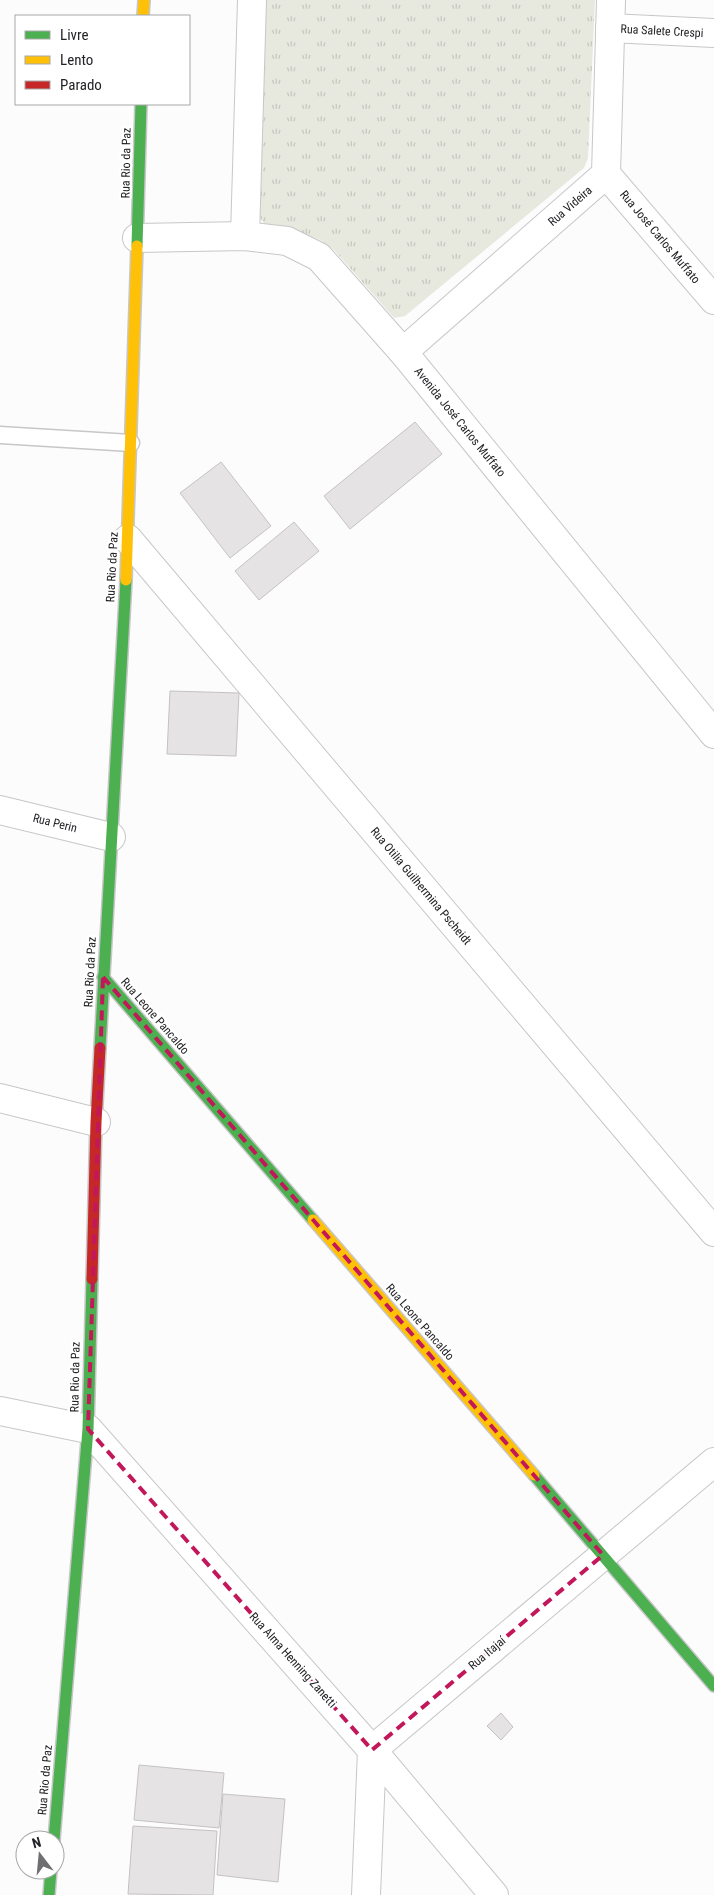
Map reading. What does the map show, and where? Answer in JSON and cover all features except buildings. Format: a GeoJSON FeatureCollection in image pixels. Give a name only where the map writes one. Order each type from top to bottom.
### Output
{"type":"FeatureCollection","features":[{"type":"Feature","properties":{"kind":"main road"},"geometry":{"type":"LineString","coordinates":[[143,15],[144,0]]}},
{"type":"Feature","properties":{"kind":"main road","name":"Rua Rio da Paz"},"geometry":{"type":"LineString","coordinates":[[55,1830],[88,1429],[96,1122],[128,539],[141,105]]}},
{"type":"Feature","properties":{"kind":"main road","name":"Rua Leone Pancaldo"},"geometry":{"type":"LineString","coordinates":[[103,977],[714,1686]]}},
{"type":"Feature","properties":{"kind":"main road"},"geometry":{"type":"LineString","coordinates":[[49,1895],[50,1880]]}},
{"type":"Feature","properties":{"kind":"street"},"geometry":{"type":"LineString","coordinates":[[245,236],[252,0]]}},
{"type":"Feature","properties":{"kind":"street"},"geometry":{"type":"LineString","coordinates":[[606,174],[611,0]]}},
{"type":"Feature","properties":{"kind":"street","name":"Rua Salete Crespi"},"geometry":{"type":"LineString","coordinates":[[610,28],[714,33]]}},
{"type":"Feature","properties":{"kind":"street","name":"Rua José Carlos Muffato"},"geometry":{"type":"LineString","coordinates":[[606,174],[714,300]]}},
{"type":"Feature","properties":{"kind":"street","name":"Rua Videira"},"geometry":{"type":"LineString","coordinates":[[403,352],[606,174]]}},
{"type":"Feature","properties":{"kind":"street","name":"Avenida José Carlos Muffato"},"geometry":{"type":"LineString","coordinates":[[137,238],[245,236],[287,241],[319,257],[403,352],[714,734]]}},
{"type":"Feature","properties":{"kind":"street","name":"Rua Otilia Guilhermina Pscheidt"},"geometry":{"type":"LineString","coordinates":[[128,539],[714,1232]]}},
{"type":"Feature","properties":{"kind":"street","name":"Rua Perin"},"geometry":{"type":"LineString","coordinates":[[0,810],[111,837]]}},
{"type":"Feature","properties":{"kind":"street"},"geometry":{"type":"LineString","coordinates":[[0,1098],[96,1122]]}},
{"type":"Feature","properties":{"kind":"street"},"geometry":{"type":"LineString","coordinates":[[0,1411],[88,1429]]}},
{"type":"Feature","properties":{"kind":"street","name":"Rua Alma Henning Zanetti"},"geometry":{"type":"LineString","coordinates":[[88,1429],[372,1750],[494,1895]]}},
{"type":"Feature","properties":{"kind":"street","name":"Rua Itajaí"},"geometry":{"type":"LineString","coordinates":[[372,1750],[714,1462]]}},
{"type":"Feature","properties":{"kind":"street"},"geometry":{"type":"LineString","coordinates":[[366,1895],[372,1750]]}},
{"type":"Feature","properties":{"kind":"lane"},"geometry":{"type":"LineString","coordinates":[[0,435],[131,443]]}},
{"type":"Feature","properties":{"kind":"highlighted area"},"geometry":{"type":"Polygon","coordinates":[[[103,977],[603,1555],[372,1750],[88,1429],[103,977]]]}},
{"type":"Feature","properties":{"kind":"green space"},"geometry":{"type":"Polygon","coordinates":[[[265,0],[595,0],[588,158],[584,168],[405,316],[394,318],[334,250],[326,244],[311,236],[267,227],[260,218],[265,0]]]}},
{"type":"Feature","properties":{"kind":"traffic: fast"},"geometry":{"type":"LineString","coordinates":[[137,246],[141,105]]}},
{"type":"Feature","properties":{"kind":"traffic: fast"},"geometry":{"type":"LineString","coordinates":[[100,1048],[126,580]]}},
{"type":"Feature","properties":{"kind":"traffic: fast"},"geometry":{"type":"LineString","coordinates":[[103,977],[313,1220]]}},
{"type":"Feature","properties":{"kind":"traffic: fast"},"geometry":{"type":"LineString","coordinates":[[55,1830],[88,1429],[92,1279]]}},
{"type":"Feature","properties":{"kind":"traffic: fast"},"geometry":{"type":"LineString","coordinates":[[534,1475],[714,1686]]}},
{"type":"Feature","properties":{"kind":"traffic: fast"},"geometry":{"type":"LineString","coordinates":[[49,1895],[50,1880]]}},
{"type":"Feature","properties":{"kind":"traffic: slow"},"geometry":{"type":"LineString","coordinates":[[143,15],[144,0]]}},
{"type":"Feature","properties":{"kind":"traffic: slow"},"geometry":{"type":"LineString","coordinates":[[126,580],[137,246]]}},
{"type":"Feature","properties":{"kind":"traffic: slow"},"geometry":{"type":"LineString","coordinates":[[313,1220],[534,1475]]}},
{"type":"Feature","properties":{"kind":"traffic: jam"},"geometry":{"type":"LineString","coordinates":[[92,1279],[100,1048]]}}]}
